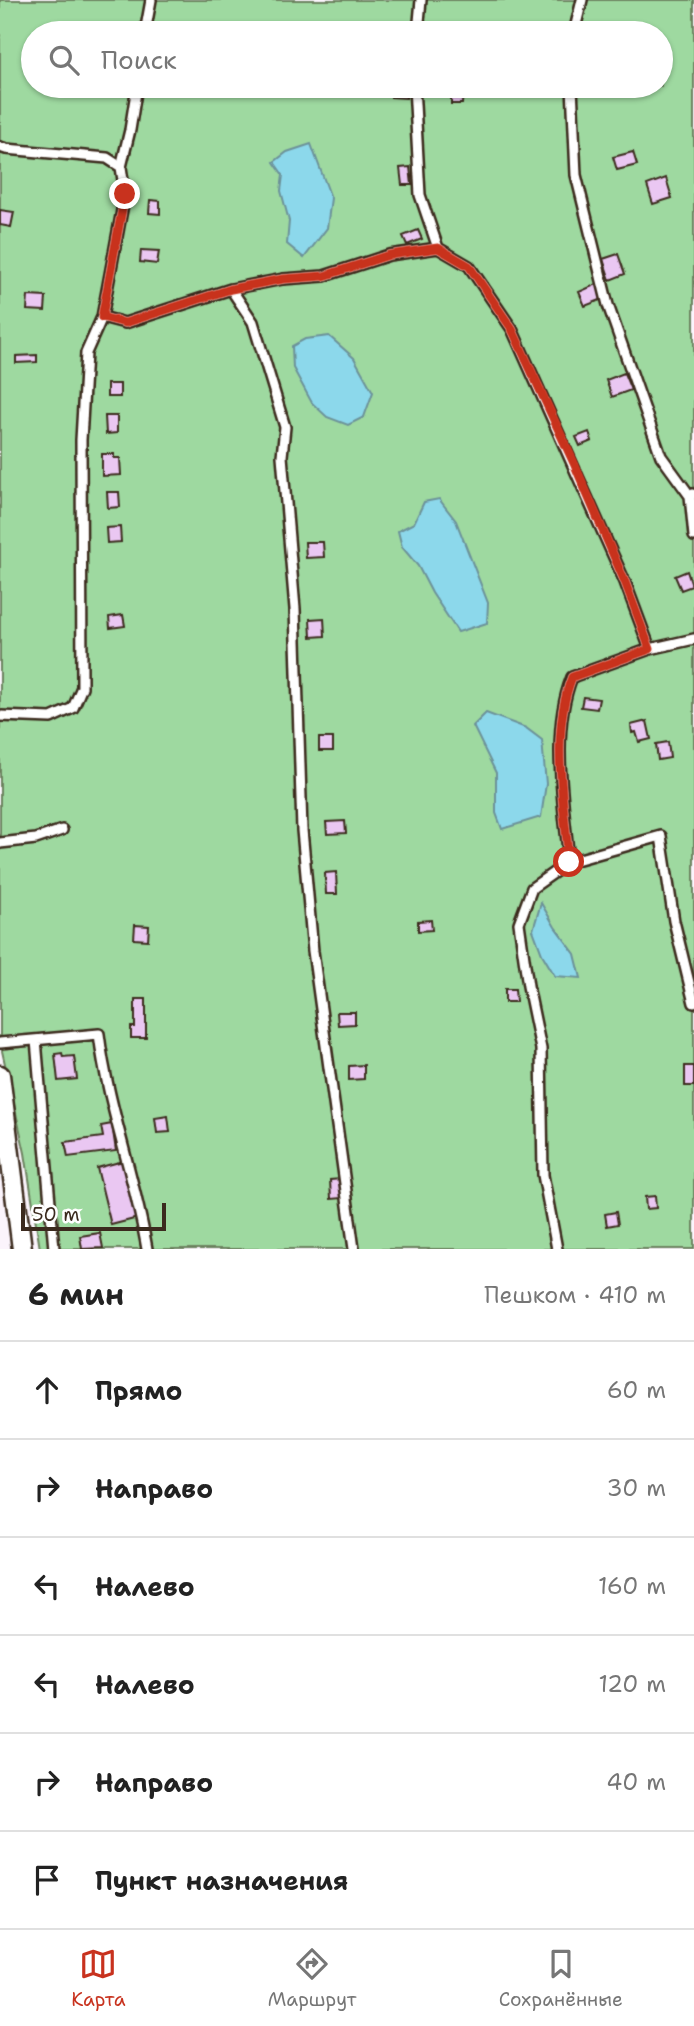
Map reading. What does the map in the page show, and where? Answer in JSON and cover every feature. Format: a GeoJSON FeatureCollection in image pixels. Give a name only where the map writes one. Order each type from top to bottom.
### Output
{"type":"FeatureCollection","features":[{"type":"Feature","properties":{"kind":"street"},"geometry":{"type":"LineString","coordinates":[[0,1075],[22,1249]]}},
{"type":"Feature","properties":{"kind":"lane"},"geometry":{"type":"LineString","coordinates":[[147,21],[151,0]]}},
{"type":"Feature","properties":{"kind":"lane"},"geometry":{"type":"LineString","coordinates":[[419,21],[421,0]]}},
{"type":"Feature","properties":{"kind":"lane"},"geometry":{"type":"LineString","coordinates":[[577,21],[582,0]]}},
{"type":"Feature","properties":{"kind":"lane"},"geometry":{"type":"LineString","coordinates":[[0,716],[51,718],[73,708],[82,687],[81,440],[86,353],[102,317],[125,194],[121,167],[135,98]]}},
{"type":"Feature","properties":{"kind":"lane"},"geometry":{"type":"LineString","coordinates":[[415,98],[420,195],[438,248]]}},
{"type":"Feature","properties":{"kind":"lane"},"geometry":{"type":"LineString","coordinates":[[573,98],[576,176],[608,304],[660,456],[692,494],[694,536]]}},
{"type":"Feature","properties":{"kind":"lane"},"geometry":{"type":"LineString","coordinates":[[0,147],[107,158],[121,167]]}},
{"type":"Feature","properties":{"kind":"lane"},"geometry":{"type":"LineString","coordinates":[[102,317],[125,323],[231,289],[283,279],[324,276],[389,255],[438,248],[469,266],[512,329],[615,558],[650,649]]}},
{"type":"Feature","properties":{"kind":"lane"},"geometry":{"type":"LineString","coordinates":[[231,289],[253,322],[285,427],[282,456],[295,609],[302,831],[313,951],[354,1249]]}},
{"type":"Feature","properties":{"kind":"lane"},"geometry":{"type":"LineString","coordinates":[[569,862],[559,742],[565,695],[572,677],[650,649],[694,639]]}},
{"type":"Feature","properties":{"kind":"lane"},"geometry":{"type":"LineString","coordinates":[[0,843],[36,839],[62,831]]}},
{"type":"Feature","properties":{"kind":"lane"},"geometry":{"type":"LineString","coordinates":[[556,1249],[542,1175],[541,1049],[519,923],[532,888],[569,862],[660,836],[674,921],[694,1003]]}},
{"type":"Feature","properties":{"kind":"lane"},"geometry":{"type":"LineString","coordinates":[[0,1043],[99,1034],[104,1069],[147,1249]]}},
{"type":"Feature","properties":{"kind":"lane"},"geometry":{"type":"LineString","coordinates":[[36,1040],[54,1249]]}},
{"type":"Feature","properties":{"kind":"green space"},"geometry":{"type":"Polygon","coordinates":[[[0,0],[694,0],[694,1249],[40,1249],[25,1153],[0,1042],[0,0]]]}},
{"type":"Feature","properties":{"kind":"water"},"geometry":{"type":"Polygon","coordinates":[[[311,144],[331,198],[327,228],[304,258],[287,244],[289,221],[281,191],[283,175],[274,162],[287,152],[311,144]]]}},
{"type":"Feature","properties":{"kind":"water"},"geometry":{"type":"Polygon","coordinates":[[[329,336],[354,358],[373,392],[364,417],[348,425],[327,417],[312,403],[293,368],[292,346],[305,339],[329,336]]]}},
{"type":"Feature","properties":{"kind":"water"},"geometry":{"type":"Polygon","coordinates":[[[439,499],[456,521],[488,603],[487,623],[458,632],[418,566],[402,547],[398,531],[414,523],[424,502],[439,499]]]}},
{"type":"Feature","properties":{"kind":"water"},"geometry":{"type":"Polygon","coordinates":[[[486,713],[526,728],[542,740],[546,784],[541,817],[502,829],[496,813],[496,773],[473,726],[486,713]]]}},
{"type":"Feature","properties":{"kind":"water"},"geometry":{"type":"Polygon","coordinates":[[[541,903],[575,954],[581,978],[555,976],[542,954],[533,930],[541,903]]]}},
{"type":"Feature","properties":{"kind":"building"},"geometry":{"type":"Polygon","coordinates":[[[451,98],[463,98],[462,104],[451,104],[451,98]]]}},
{"type":"Feature","properties":{"kind":"building"},"geometry":{"type":"Polygon","coordinates":[[[633,152],[637,165],[617,170],[613,157],[633,152]]]}},
{"type":"Feature","properties":{"kind":"building"},"geometry":{"type":"Polygon","coordinates":[[[410,167],[412,185],[402,185],[400,168],[410,167]]]}},
{"type":"Feature","properties":{"kind":"building"},"geometry":{"type":"Polygon","coordinates":[[[666,178],[672,198],[653,204],[647,185],[666,178]]]}},
{"type":"Feature","properties":{"kind":"building"},"geometry":{"type":"Polygon","coordinates":[[[150,200],[160,201],[160,214],[149,213],[150,200]]]}},
{"type":"Feature","properties":{"kind":"building"},"geometry":{"type":"Polygon","coordinates":[[[0,210],[14,212],[11,227],[0,225],[0,210]]]}},
{"type":"Feature","properties":{"kind":"building"},"geometry":{"type":"Polygon","coordinates":[[[418,230],[422,239],[407,245],[403,236],[418,230]]]}},
{"type":"Feature","properties":{"kind":"building"},"geometry":{"type":"Polygon","coordinates":[[[141,250],[159,251],[157,264],[140,262],[141,250]]]}},
{"type":"Feature","properties":{"kind":"building"},"geometry":{"type":"Polygon","coordinates":[[[618,254],[625,274],[610,280],[603,259],[618,254]]]}},
{"type":"Feature","properties":{"kind":"building"},"geometry":{"type":"Polygon","coordinates":[[[597,284],[603,299],[585,306],[579,292],[597,284]]]}},
{"type":"Feature","properties":{"kind":"building"},"geometry":{"type":"Polygon","coordinates":[[[28,296],[46,297],[45,311],[27,310],[28,296]]]}},
{"type":"Feature","properties":{"kind":"building"},"geometry":{"type":"Polygon","coordinates":[[[37,355],[37,362],[16,363],[16,356],[37,355]]]}},
{"type":"Feature","properties":{"kind":"building"},"geometry":{"type":"Polygon","coordinates":[[[624,373],[631,390],[612,397],[606,380],[624,373]]]}},
{"type":"Feature","properties":{"kind":"building"},"geometry":{"type":"Polygon","coordinates":[[[107,384],[120,384],[120,397],[107,397],[107,384]]]}},
{"type":"Feature","properties":{"kind":"building"},"geometry":{"type":"Polygon","coordinates":[[[105,416],[117,416],[117,433],[106,434],[105,416]]]}},
{"type":"Feature","properties":{"kind":"building"},"geometry":{"type":"Polygon","coordinates":[[[589,432],[592,441],[580,446],[576,437],[589,432]]]}},
{"type":"Feature","properties":{"kind":"building"},"geometry":{"type":"Polygon","coordinates":[[[102,454],[114,454],[114,458],[120,458],[121,475],[102,476],[102,454]]]}},
{"type":"Feature","properties":{"kind":"building"},"geometry":{"type":"Polygon","coordinates":[[[107,492],[119,492],[120,507],[108,508],[107,492]]]}},
{"type":"Feature","properties":{"kind":"building"},"geometry":{"type":"Polygon","coordinates":[[[120,527],[121,542],[107,543],[106,528],[120,527]]]}},
{"type":"Feature","properties":{"kind":"building"},"geometry":{"type":"Polygon","coordinates":[[[305,542],[323,542],[324,557],[306,558],[305,542]]]}},
{"type":"Feature","properties":{"kind":"building"},"geometry":{"type":"Polygon","coordinates":[[[687,571],[692,586],[681,590],[675,576],[687,571]]]}},
{"type":"Feature","properties":{"kind":"building"},"geometry":{"type":"Polygon","coordinates":[[[123,615],[125,626],[110,628],[109,617],[123,615]]]}},
{"type":"Feature","properties":{"kind":"building"},"geometry":{"type":"Polygon","coordinates":[[[324,618],[325,636],[311,637],[310,619],[324,618]]]}},
{"type":"Feature","properties":{"kind":"building"},"geometry":{"type":"Polygon","coordinates":[[[583,697],[599,699],[597,709],[581,707],[583,697]]]}},
{"type":"Feature","properties":{"kind":"building"},"geometry":{"type":"Polygon","coordinates":[[[647,721],[651,739],[639,742],[636,732],[632,733],[631,725],[647,721]]]}},
{"type":"Feature","properties":{"kind":"building"},"geometry":{"type":"Polygon","coordinates":[[[319,738],[333,738],[333,751],[319,751],[319,738]]]}},
{"type":"Feature","properties":{"kind":"building"},"geometry":{"type":"Polygon","coordinates":[[[668,742],[670,758],[658,760],[656,744],[668,742]]]}},
{"type":"Feature","properties":{"kind":"building"},"geometry":{"type":"Polygon","coordinates":[[[345,821],[346,833],[327,834],[326,822],[345,821]]]}},
{"type":"Feature","properties":{"kind":"building"},"geometry":{"type":"Polygon","coordinates":[[[336,872],[337,894],[326,894],[325,873],[336,872]]]}},
{"type":"Feature","properties":{"kind":"building"},"geometry":{"type":"Polygon","coordinates":[[[431,920],[432,930],[418,931],[418,921],[431,920]]]}},
{"type":"Feature","properties":{"kind":"building"},"geometry":{"type":"Polygon","coordinates":[[[135,925],[149,926],[148,940],[134,939],[135,925]]]}},
{"type":"Feature","properties":{"kind":"building"},"geometry":{"type":"Polygon","coordinates":[[[505,989],[515,989],[516,1002],[505,1002],[505,989]]]}},
{"type":"Feature","properties":{"kind":"building"},"geometry":{"type":"Polygon","coordinates":[[[135,999],[146,999],[146,1038],[131,1038],[131,1027],[135,1027],[135,999]]]}},
{"type":"Feature","properties":{"kind":"building"},"geometry":{"type":"Polygon","coordinates":[[[337,1012],[355,1012],[355,1024],[338,1025],[337,1012]]]}},
{"type":"Feature","properties":{"kind":"building"},"geometry":{"type":"Polygon","coordinates":[[[62,1053],[63,1057],[74,1056],[77,1079],[58,1081],[55,1054],[62,1053]]]}},
{"type":"Feature","properties":{"kind":"building"},"geometry":{"type":"Polygon","coordinates":[[[364,1065],[364,1079],[349,1080],[349,1066],[364,1065]]]}},
{"type":"Feature","properties":{"kind":"building"},"geometry":{"type":"Polygon","coordinates":[[[685,1066],[694,1066],[694,1086],[685,1086],[685,1066]]]}},
{"type":"Feature","properties":{"kind":"building"},"geometry":{"type":"Polygon","coordinates":[[[168,1116],[170,1132],[157,1133],[155,1118],[168,1116]]]}},
{"type":"Feature","properties":{"kind":"building"},"geometry":{"type":"Polygon","coordinates":[[[112,1124],[116,1151],[68,1157],[65,1142],[103,1137],[101,1126],[112,1124]]]}},
{"type":"Feature","properties":{"kind":"building"},"geometry":{"type":"Polygon","coordinates":[[[123,1161],[138,1218],[111,1225],[97,1168],[123,1161]]]}},
{"type":"Feature","properties":{"kind":"building"},"geometry":{"type":"Polygon","coordinates":[[[341,1179],[342,1198],[331,1199],[330,1180],[341,1179]]]}},
{"type":"Feature","properties":{"kind":"building"},"geometry":{"type":"Polygon","coordinates":[[[655,1196],[656,1208],[646,1209],[645,1197],[655,1196]]]}},
{"type":"Feature","properties":{"kind":"building"},"geometry":{"type":"Polygon","coordinates":[[[616,1212],[618,1224],[607,1226],[605,1214],[616,1212]]]}},
{"type":"Feature","properties":{"kind":"building"},"geometry":{"type":"Polygon","coordinates":[[[100,1233],[103,1248],[82,1249],[80,1236],[100,1233]]]}},
{"type":"Feature","properties":{"kind":"route"},"geometry":{"type":"LineString","coordinates":[[125,194],[102,317],[125,323],[231,289],[283,279],[324,276],[389,255],[438,248],[469,266],[512,329],[574,463],[625,582],[650,649],[572,677],[565,695],[559,742],[569,862]]}}]}
